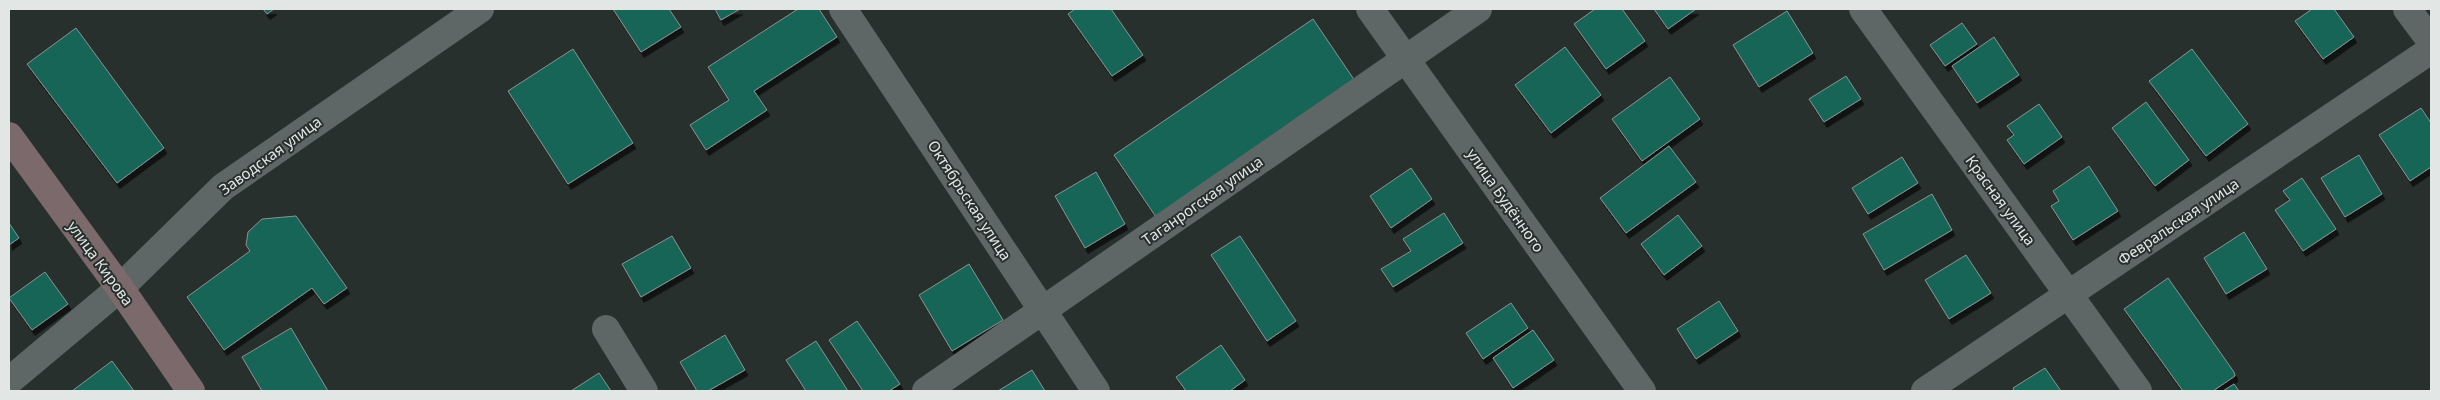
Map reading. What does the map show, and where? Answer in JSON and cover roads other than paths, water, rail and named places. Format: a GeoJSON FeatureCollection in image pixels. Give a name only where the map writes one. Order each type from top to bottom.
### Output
{"type":"FeatureCollection","features":[{"type":"Feature","properties":{"kind":"main road","name":"улица Кирова"},"geometry":{"type":"LineString","coordinates":[[9,136],[120,288],[191,391]]}},
{"type":"Feature","properties":{"kind":"street","name":"Заводская улица"},"geometry":{"type":"LineString","coordinates":[[9,381],[120,288],[223,186],[480,9]]}},
{"type":"Feature","properties":{"kind":"street","name":"Октябрьская улица"},"geometry":{"type":"LineString","coordinates":[[843,9],[1096,391]]}},
{"type":"Feature","properties":{"kind":"street","name":"улица Будённого"},"geometry":{"type":"LineString","coordinates":[[1370,9],[1642,391]]}},
{"type":"Feature","properties":{"kind":"street","name":"Таганрогская улица"},"geometry":{"type":"LineString","coordinates":[[926,391],[1478,9]]}},
{"type":"Feature","properties":{"kind":"street","name":"Красная улица"},"geometry":{"type":"LineString","coordinates":[[1863,9],[2138,391]]}},
{"type":"Feature","properties":{"kind":"street"},"geometry":{"type":"LineString","coordinates":[[2407,9],[2431,41]]}},
{"type":"Feature","properties":{"kind":"street","name":"Февральская улица"},"geometry":{"type":"LineString","coordinates":[[1925,391],[2431,50]]}},
{"type":"Feature","properties":{"kind":"street"},"geometry":{"type":"LineString","coordinates":[[606,328],[644,391]]}}]}
